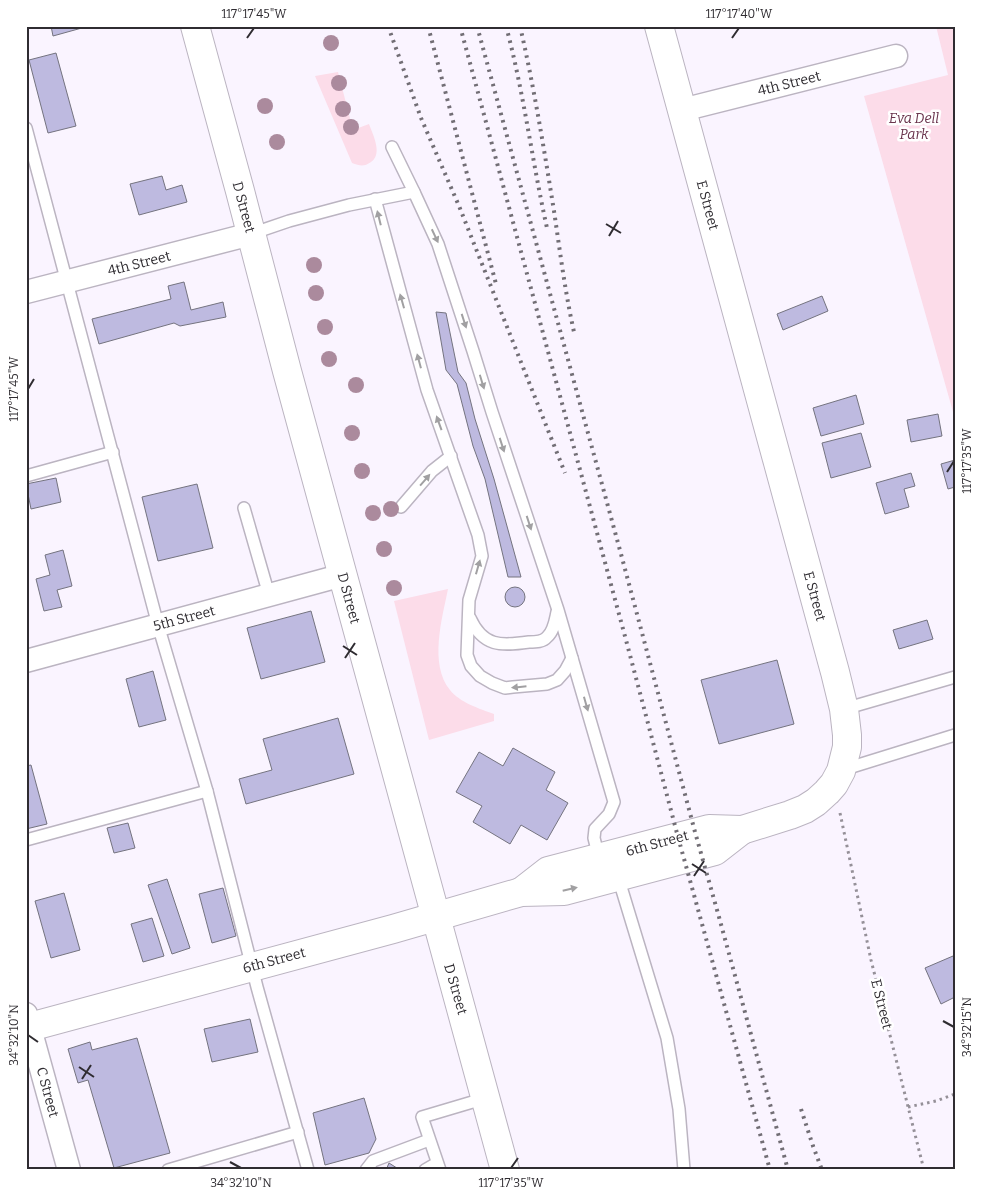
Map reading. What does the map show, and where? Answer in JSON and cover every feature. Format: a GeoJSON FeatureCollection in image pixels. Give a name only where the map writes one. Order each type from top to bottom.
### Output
{"type":"FeatureCollection","features":[{"type":"Feature","properties":{"kind":"street","name":"D Street"},"geometry":{"type":"LineString","coordinates":[[195,26],[286,372],[505,1170]]}},
{"type":"Feature","properties":{"kind":"street","name":"E Street"},"geometry":{"type":"LineString","coordinates":[[659,26],[844,708],[847,747],[837,777]]}},
{"type":"Feature","properties":{"kind":"street","name":"4th Street"},"geometry":{"type":"LineString","coordinates":[[682,110],[896,56]]}},
{"type":"Feature","properties":{"kind":"street","name":"4th Street"},"geometry":{"type":"LineString","coordinates":[[26,292],[251,234]]}},
{"type":"Feature","properties":{"kind":"street","name":"5th Street"},"geometry":{"type":"LineString","coordinates":[[26,661],[343,575]]}},
{"type":"Feature","properties":{"kind":"street","name":"6th Street"},"geometry":{"type":"LineString","coordinates":[[28,1023],[252,966],[522,892],[564,891],[609,867],[715,851],[742,830],[790,815],[816,802],[827,792],[837,777]]}},
{"type":"Feature","properties":{"kind":"street","name":"C Street"},"geometry":{"type":"LineString","coordinates":[[28,1023],[69,1170]]}},
{"type":"Feature","properties":{"kind":"lane"},"geometry":{"type":"LineString","coordinates":[[26,128],[158,625],[207,791],[252,966],[308,1170]]}},
{"type":"Feature","properties":{"kind":"lane"},"geometry":{"type":"LineString","coordinates":[[392,147],[438,244],[558,610],[614,802],[609,814],[595,829],[594,838],[609,867],[666,1038],[679,1109],[684,1170]]}},
{"type":"Feature","properties":{"kind":"lane"},"geometry":{"type":"LineString","coordinates":[[251,234],[325,211],[414,192]]}},
{"type":"Feature","properties":{"kind":"lane"},"geometry":{"type":"LineString","coordinates":[[375,199],[427,390],[478,535],[482,556],[469,600],[467,655],[471,666],[480,676],[506,688],[547,684],[557,680],[566,671],[572,658]]}},
{"type":"Feature","properties":{"kind":"lane"},"geometry":{"type":"LineString","coordinates":[[26,476],[112,452]]}},
{"type":"Feature","properties":{"kind":"lane"},"geometry":{"type":"LineString","coordinates":[[401,507],[432,472],[450,456]]}},
{"type":"Feature","properties":{"kind":"lane"},"geometry":{"type":"LineString","coordinates":[[244,508],[269,595]]}},
{"type":"Feature","properties":{"kind":"lane"},"geometry":{"type":"LineString","coordinates":[[469,615],[474,628],[482,637],[495,644],[508,646],[543,641],[552,630],[558,610]]}},
{"type":"Feature","properties":{"kind":"lane"},"geometry":{"type":"LineString","coordinates":[[844,708],[955,677]]}},
{"type":"Feature","properties":{"kind":"lane"},"geometry":{"type":"LineString","coordinates":[[837,777],[955,735]]}},
{"type":"Feature","properties":{"kind":"lane"},"geometry":{"type":"LineString","coordinates":[[26,840],[207,791]]}},
{"type":"Feature","properties":{"kind":"lane"},"geometry":{"type":"LineString","coordinates":[[425,1170],[438,1166],[422,1117],[486,1098]]}},
{"type":"Feature","properties":{"kind":"lane"},"geometry":{"type":"LineString","coordinates":[[168,1170],[298,1132]]}},
{"type":"Feature","properties":{"kind":"lane"},"geometry":{"type":"LineString","coordinates":[[366,1170],[373,1160],[429,1140]]}},
{"type":"Feature","properties":{"kind":"path","name":"E Street"},"geometry":{"type":"LineString","coordinates":[[837,777],[871,960],[924,1170]]}},
{"type":"Feature","properties":{"kind":"path"},"geometry":{"type":"LineString","coordinates":[[908,1107],[936,1101],[955,1094]]}},
{"type":"Feature","properties":{"kind":"green space","name":"Eva Dell Park"},"geometry":{"type":"Polygon","coordinates":[[[936,26],[955,26],[955,419],[864,96],[948,75],[936,26]]]}},
{"type":"Feature","properties":{"kind":"green space"},"geometry":{"type":"Polygon","coordinates":[[[338,72],[353,130],[369,124],[375,139],[377,149],[375,159],[366,165],[352,163],[315,76],[338,72]]]}},
{"type":"Feature","properties":{"kind":"green space"},"geometry":{"type":"Polygon","coordinates":[[[448,589],[439,641],[440,667],[444,679],[450,690],[459,698],[470,705],[494,714],[494,721],[429,740],[394,601],[448,589]]]}},
{"type":"Feature","properties":{"kind":"building"},"geometry":{"type":"Polygon","coordinates":[[[51,26],[89,26],[53,36],[51,26]]]}},
{"type":"Feature","properties":{"kind":"building"},"geometry":{"type":"Polygon","coordinates":[[[56,53],[76,126],[48,133],[29,60],[56,53]]]}},
{"type":"Feature","properties":{"kind":"building"},"geometry":{"type":"Polygon","coordinates":[[[162,176],[166,190],[182,185],[187,202],[139,215],[130,184],[162,176]]]}},
{"type":"Feature","properties":{"kind":"building"},"geometry":{"type":"Polygon","coordinates":[[[184,282],[191,310],[223,302],[226,317],[180,326],[174,323],[99,344],[92,319],[171,299],[168,286],[184,282]]]}},
{"type":"Feature","properties":{"kind":"building"},"geometry":{"type":"Polygon","coordinates":[[[822,296],[828,311],[783,330],[777,314],[822,296]]]}},
{"type":"Feature","properties":{"kind":"building"},"geometry":{"type":"Polygon","coordinates":[[[436,312],[446,313],[458,372],[466,383],[521,577],[508,577],[485,479],[473,446],[457,384],[446,370],[436,312]]]}},
{"type":"Feature","properties":{"kind":"building"},"geometry":{"type":"Polygon","coordinates":[[[856,395],[864,424],[821,436],[813,408],[856,395]]]}},
{"type":"Feature","properties":{"kind":"building"},"geometry":{"type":"Polygon","coordinates":[[[938,414],[942,436],[911,442],[907,420],[938,414]]]}},
{"type":"Feature","properties":{"kind":"building"},"geometry":{"type":"Polygon","coordinates":[[[861,433],[871,467],[831,478],[822,443],[861,433]]]}},
{"type":"Feature","properties":{"kind":"building"},"geometry":{"type":"Polygon","coordinates":[[[955,460],[955,487],[948,489],[941,464],[955,460]]]}},
{"type":"Feature","properties":{"kind":"building"},"geometry":{"type":"Polygon","coordinates":[[[911,473],[915,486],[904,489],[909,507],[885,514],[876,483],[911,473]]]}},
{"type":"Feature","properties":{"kind":"building"},"geometry":{"type":"Polygon","coordinates":[[[56,478],[61,502],[31,509],[26,484],[56,478]]]}},
{"type":"Feature","properties":{"kind":"building"},"geometry":{"type":"Polygon","coordinates":[[[197,484],[213,548],[158,561],[142,497],[197,484]]]}},
{"type":"Feature","properties":{"kind":"building"},"geometry":{"type":"Polygon","coordinates":[[[63,550],[72,586],[57,590],[62,607],[44,611],[36,579],[50,575],[45,555],[63,550]]]}},
{"type":"Feature","properties":{"kind":"building"},"geometry":{"type":"Polygon","coordinates":[[[515,587],[522,590],[525,597],[522,604],[515,607],[508,604],[505,597],[508,590],[515,587]]]}},
{"type":"Feature","properties":{"kind":"building"},"geometry":{"type":"Polygon","coordinates":[[[311,611],[325,662],[261,679],[247,628],[311,611]]]}},
{"type":"Feature","properties":{"kind":"building"},"geometry":{"type":"Polygon","coordinates":[[[927,620],[933,639],[899,649],[893,630],[927,620]]]}},
{"type":"Feature","properties":{"kind":"building"},"geometry":{"type":"Polygon","coordinates":[[[777,660],[794,724],[719,744],[701,680],[777,660]]]}},
{"type":"Feature","properties":{"kind":"building"},"geometry":{"type":"Polygon","coordinates":[[[153,671],[166,720],[139,727],[126,679],[153,671]]]}},
{"type":"Feature","properties":{"kind":"building"},"geometry":{"type":"Polygon","coordinates":[[[338,718],[354,774],[246,804],[239,779],[272,770],[263,739],[338,718]]]}},
{"type":"Feature","properties":{"kind":"building"},"geometry":{"type":"Polygon","coordinates":[[[513,748],[555,772],[546,790],[568,803],[547,840],[521,825],[510,844],[473,822],[482,806],[456,792],[479,752],[503,766],[513,748]]]}},
{"type":"Feature","properties":{"kind":"building"},"geometry":{"type":"Polygon","coordinates":[[[31,765],[47,824],[26,829],[26,766],[31,765]]]}},
{"type":"Feature","properties":{"kind":"building"},"geometry":{"type":"Polygon","coordinates":[[[128,823],[135,848],[114,853],[107,828],[128,823]]]}},
{"type":"Feature","properties":{"kind":"building"},"geometry":{"type":"Polygon","coordinates":[[[167,879],[190,948],[172,954],[148,885],[167,879]]]}},
{"type":"Feature","properties":{"kind":"building"},"geometry":{"type":"Polygon","coordinates":[[[223,888],[236,936],[212,943],[199,894],[223,888]]]}},
{"type":"Feature","properties":{"kind":"building"},"geometry":{"type":"Polygon","coordinates":[[[64,893],[80,950],[51,958],[35,901],[64,893]]]}},
{"type":"Feature","properties":{"kind":"building"},"geometry":{"type":"Polygon","coordinates":[[[152,918],[164,956],[143,962],[131,924],[152,918]]]}},
{"type":"Feature","properties":{"kind":"building"},"geometry":{"type":"Polygon","coordinates":[[[953,956],[955,960],[955,997],[941,1004],[925,968],[953,956]]]}},
{"type":"Feature","properties":{"kind":"building"},"geometry":{"type":"Polygon","coordinates":[[[250,1019],[258,1052],[212,1062],[204,1029],[250,1019]]]}},
{"type":"Feature","properties":{"kind":"building"},"geometry":{"type":"Polygon","coordinates":[[[137,1038],[170,1153],[114,1168],[88,1080],[78,1083],[68,1049],[90,1042],[92,1050],[137,1038]]]}},
{"type":"Feature","properties":{"kind":"building"},"geometry":{"type":"Polygon","coordinates":[[[364,1098],[376,1139],[369,1153],[325,1165],[313,1113],[364,1098]]]}},
{"type":"Feature","properties":{"kind":"building"},"geometry":{"type":"Polygon","coordinates":[[[389,1163],[400,1170],[386,1170],[389,1163]]]}},
{"type":"Feature","properties":{"kind":"railway"},"geometry":{"type":"LineString","coordinates":[[388,26],[421,118],[459,206],[565,473]]}},
{"type":"Feature","properties":{"kind":"railway"},"geometry":{"type":"LineString","coordinates":[[428,26],[496,284]]}},
{"type":"Feature","properties":{"kind":"railway"},"geometry":{"type":"LineString","coordinates":[[460,26],[678,837],[770,1170]]}},
{"type":"Feature","properties":{"kind":"railway"},"geometry":{"type":"LineString","coordinates":[[477,26],[788,1170]]}},
{"type":"Feature","properties":{"kind":"railway"},"geometry":{"type":"LineString","coordinates":[[506,26],[518,76],[547,228]]}},
{"type":"Feature","properties":{"kind":"railway"},"geometry":{"type":"LineString","coordinates":[[520,26],[530,72],[574,332]]}},
{"type":"Feature","properties":{"kind":"railway"},"geometry":{"type":"LineString","coordinates":[[801,1109],[822,1170]]}}]}
